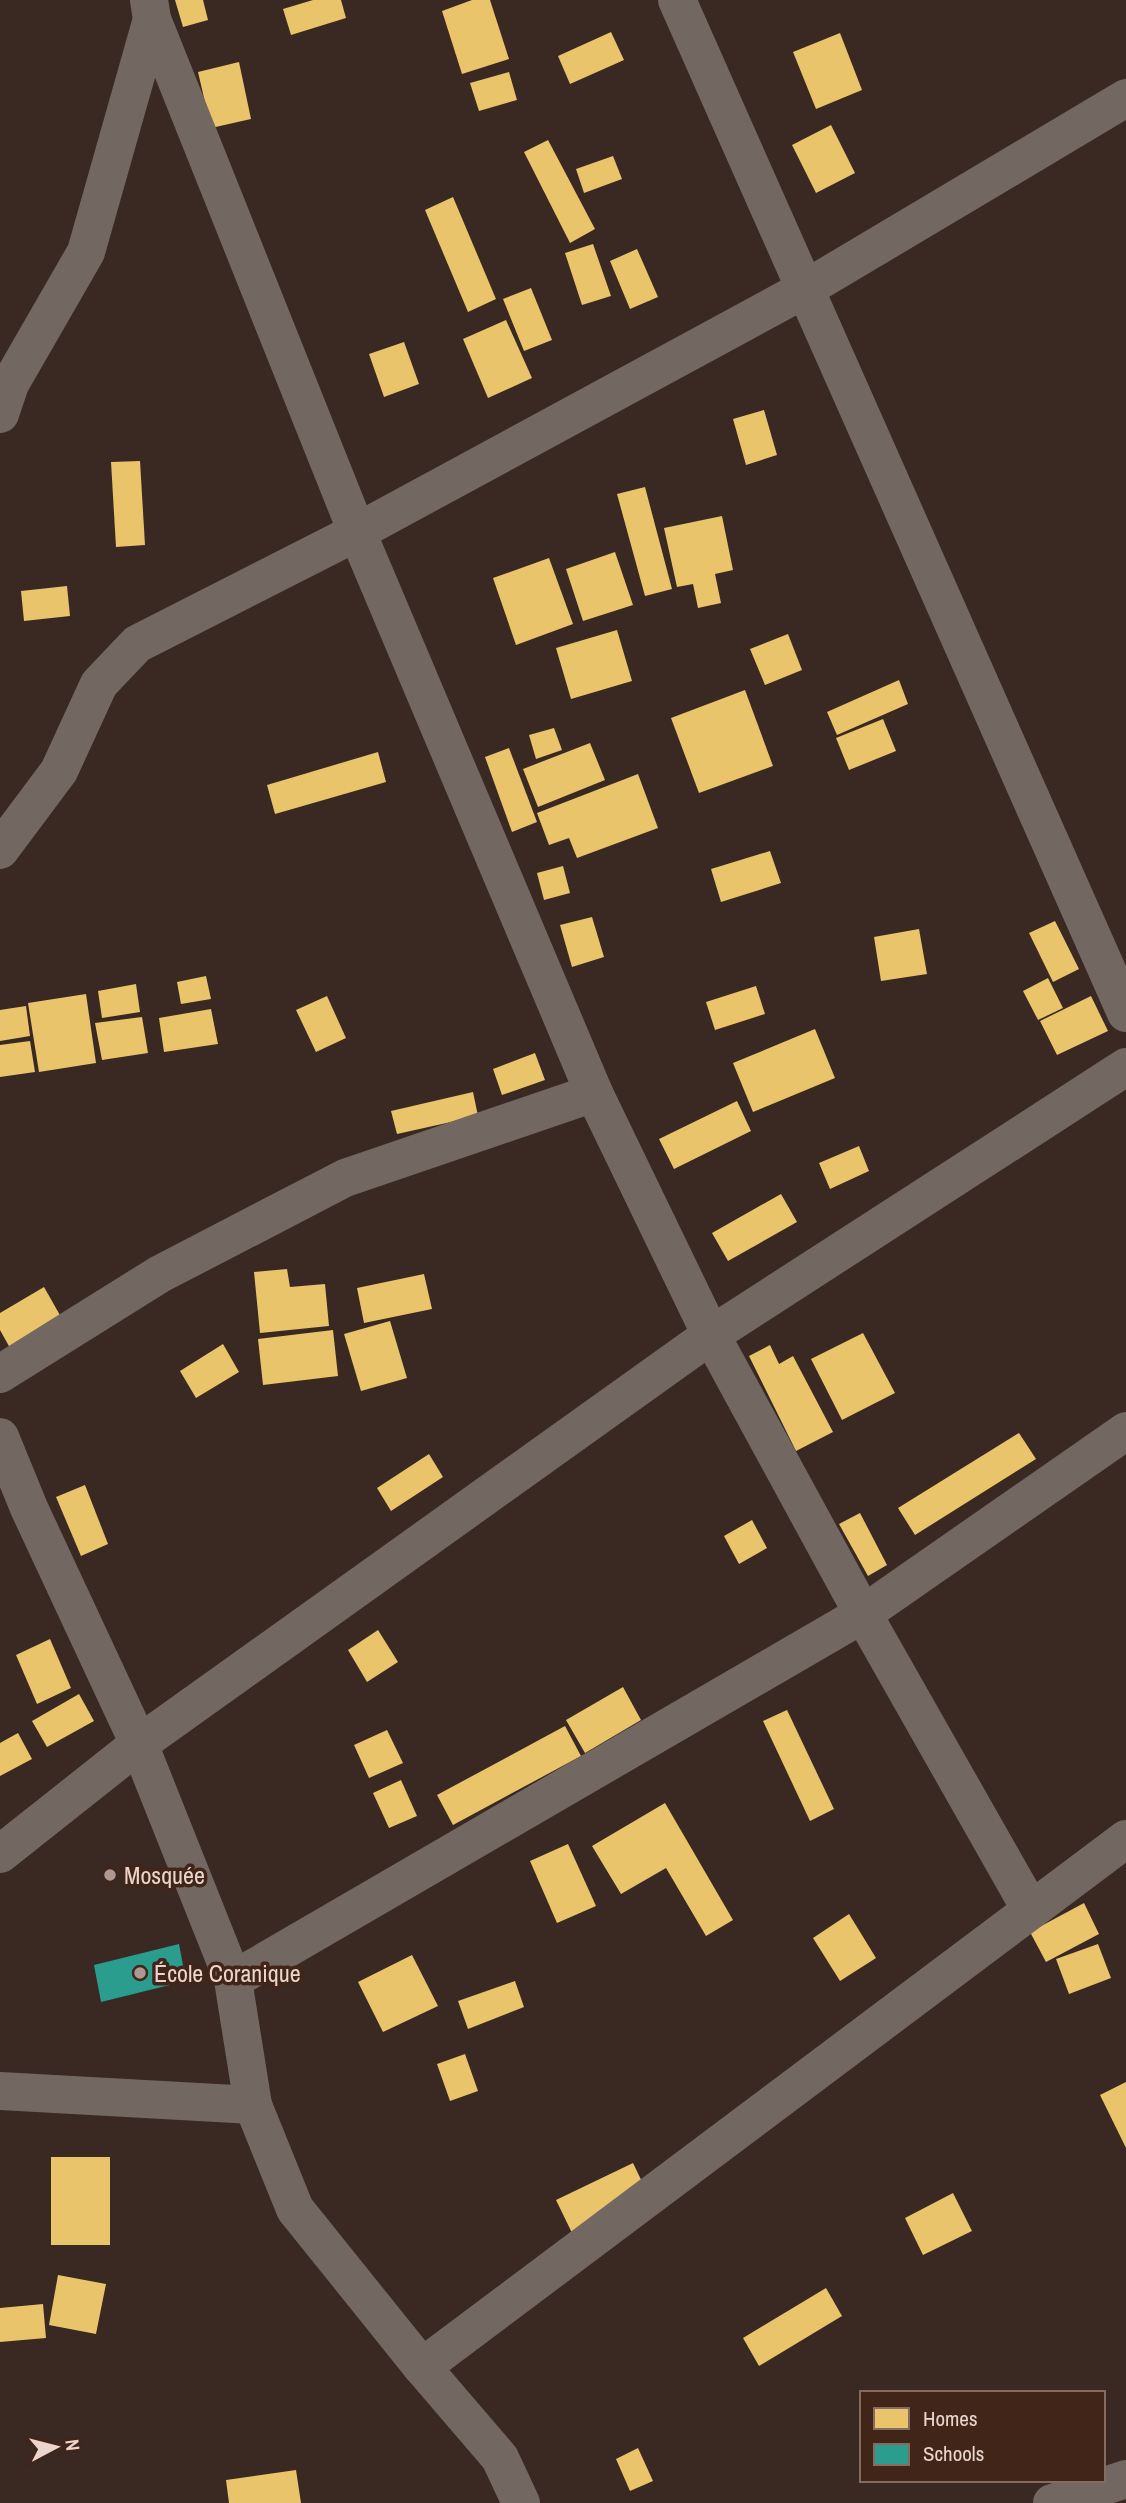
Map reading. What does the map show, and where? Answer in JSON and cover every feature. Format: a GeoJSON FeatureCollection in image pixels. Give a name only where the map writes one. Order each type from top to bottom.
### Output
{"type":"FeatureCollection","features":[{"type":"Feature","properties":{"kind":"street"},"geometry":{"type":"LineString","coordinates":[[677,0],[807,288],[1126,1013]]}},
{"type":"Feature","properties":{"kind":"street"},"geometry":{"type":"LineString","coordinates":[[3,394],[86,252],[151,9]]}},
{"type":"Feature","properties":{"kind":"street"},"geometry":{"type":"LineString","coordinates":[[151,9],[357,532],[594,1093],[711,1335],[863,1614],[1031,1910]]}},
{"type":"Feature","properties":{"kind":"street"},"geometry":{"type":"LineString","coordinates":[[0,850],[59,771],[99,684],[137,644],[357,532],[807,288],[1126,98]]}},
{"type":"Feature","properties":{"kind":"street"},"geometry":{"type":"LineString","coordinates":[[0,1854],[139,1744],[711,1335],[1126,1067]]}},
{"type":"Feature","properties":{"kind":"street"},"geometry":{"type":"LineString","coordinates":[[0,1374],[160,1274],[345,1178],[594,1093]]}},
{"type":"Feature","properties":{"kind":"street"},"geometry":{"type":"LineString","coordinates":[[233,1980],[863,1614],[1126,1431]]}},
{"type":"Feature","properties":{"kind":"street"},"geometry":{"type":"LineString","coordinates":[[0,1437],[14,1514],[139,1744],[233,1980],[253,2105],[295,2209],[499,2458],[521,2503]]}},
{"type":"Feature","properties":{"kind":"street"},"geometry":{"type":"LineString","coordinates":[[422,2367],[1126,1839]]}},
{"type":"Feature","properties":{"kind":"street"},"geometry":{"type":"LineString","coordinates":[[0,2091],[253,2105]]}},
{"type":"Feature","properties":{"kind":"street"},"geometry":{"type":"LineString","coordinates":[[1052,2503],[1126,2479]]}},
{"type":"Feature","properties":{"kind":"building: Homes"},"geometry":{"type":"Polygon","coordinates":[[[175,0],[203,0],[208,20],[183,27],[175,0]]]}},
{"type":"Feature","properties":{"kind":"building: Homes"},"geometry":{"type":"Polygon","coordinates":[[[313,0],[341,0],[346,18],[291,35],[283,9],[313,0]]]}},
{"type":"Feature","properties":{"kind":"building: Homes"},"geometry":{"type":"Polygon","coordinates":[[[472,0],[490,0],[509,59],[462,74],[442,11],[472,0]]]}},
{"type":"Feature","properties":{"kind":"building: Homes"},"geometry":{"type":"Polygon","coordinates":[[[611,32],[624,60],[570,84],[558,56],[611,32]]]}},
{"type":"Feature","properties":{"kind":"building: Homes"},"geometry":{"type":"Polygon","coordinates":[[[840,33],[862,90],[816,109],[793,52],[840,33]]]}},
{"type":"Feature","properties":{"kind":"building: Homes"},"geometry":{"type":"Polygon","coordinates":[[[239,62],[251,119],[211,128],[198,72],[239,62]]]}},
{"type":"Feature","properties":{"kind":"building: Homes"},"geometry":{"type":"Polygon","coordinates":[[[509,72],[517,100],[479,111],[470,83],[509,72]]]}},
{"type":"Feature","properties":{"kind":"building: Homes"},"geometry":{"type":"Polygon","coordinates":[[[831,125],[855,173],[816,193],[792,145],[831,125]]]}},
{"type":"Feature","properties":{"kind":"building: Homes"},"geometry":{"type":"Polygon","coordinates":[[[548,140],[595,229],[570,243],[524,152],[548,140]]]}},
{"type":"Feature","properties":{"kind":"building: Homes"},"geometry":{"type":"Polygon","coordinates":[[[613,156],[622,179],[584,193],[576,169],[613,156]]]}},
{"type":"Feature","properties":{"kind":"building: Homes"},"geometry":{"type":"Polygon","coordinates":[[[453,197],[496,299],[468,312],[425,210],[453,197]]]}},
{"type":"Feature","properties":{"kind":"building: Homes"},"geometry":{"type":"Polygon","coordinates":[[[593,244],[611,296],[582,305],[565,253],[593,244]]]}},
{"type":"Feature","properties":{"kind":"building: Homes"},"geometry":{"type":"Polygon","coordinates":[[[637,249],[658,297],[630,309],[610,261],[637,249]]]}},
{"type":"Feature","properties":{"kind":"building: Homes"},"geometry":{"type":"Polygon","coordinates":[[[531,288],[552,340],[524,351],[503,299],[531,288]]]}},
{"type":"Feature","properties":{"kind":"building: Homes"},"geometry":{"type":"Polygon","coordinates":[[[506,320],[532,378],[488,398],[463,339],[506,320]]]}},
{"type":"Feature","properties":{"kind":"building: Homes"},"geometry":{"type":"Polygon","coordinates":[[[404,342],[419,384],[384,397],[369,354],[404,342]]]}},
{"type":"Feature","properties":{"kind":"building: Homes"},"geometry":{"type":"Polygon","coordinates":[[[764,410],[777,455],[746,465],[733,419],[764,410]]]}},
{"type":"Feature","properties":{"kind":"building: Homes"},"geometry":{"type":"Polygon","coordinates":[[[140,461],[145,545],[116,547],[111,462],[140,461]]]}},
{"type":"Feature","properties":{"kind":"building: Homes"},"geometry":{"type":"Polygon","coordinates":[[[645,487],[672,589],[645,596],[617,494],[645,487]]]}},
{"type":"Feature","properties":{"kind":"building: Homes"},"geometry":{"type":"Polygon","coordinates":[[[722,516],[733,570],[715,574],[721,603],[698,608],[693,584],[677,587],[664,528],[722,516]]]}},
{"type":"Feature","properties":{"kind":"building: Homes"},"geometry":{"type":"Polygon","coordinates":[[[615,552],[633,605],[583,621],[566,569],[615,552]]]}},
{"type":"Feature","properties":{"kind":"building: Homes"},"geometry":{"type":"Polygon","coordinates":[[[549,558],[573,624],[516,645],[493,578],[549,558]]]}},
{"type":"Feature","properties":{"kind":"building: Homes"},"geometry":{"type":"Polygon","coordinates":[[[67,586],[70,616],[24,621],[21,591],[67,586]]]}},
{"type":"Feature","properties":{"kind":"building: Homes"},"geometry":{"type":"Polygon","coordinates":[[[617,630],[632,681],[571,699],[556,648],[617,630]]]}},
{"type":"Feature","properties":{"kind":"building: Homes"},"geometry":{"type":"Polygon","coordinates":[[[788,634],[802,670],[765,685],[750,649],[788,634]]]}},
{"type":"Feature","properties":{"kind":"building: Homes"},"geometry":{"type":"Polygon","coordinates":[[[899,680],[908,704],[837,735],[827,712],[899,680]]]}},
{"type":"Feature","properties":{"kind":"building: Homes"},"geometry":{"type":"Polygon","coordinates":[[[745,690],[773,766],[699,793],[671,718],[745,690]]]}},
{"type":"Feature","properties":{"kind":"building: Homes"},"geometry":{"type":"Polygon","coordinates":[[[883,719],[896,751],[849,770],[836,738],[883,719]]]}},
{"type":"Feature","properties":{"kind":"building: Homes"},"geometry":{"type":"Polygon","coordinates":[[[554,728],[562,750],[536,759],[529,735],[554,728]]]}},
{"type":"Feature","properties":{"kind":"building: Homes"},"geometry":{"type":"Polygon","coordinates":[[[590,743],[605,780],[538,807],[523,769],[590,743]]]}},
{"type":"Feature","properties":{"kind":"building: Homes"},"geometry":{"type":"Polygon","coordinates":[[[509,748],[537,822],[512,832],[485,757],[509,748]]]}},
{"type":"Feature","properties":{"kind":"building: Homes"},"geometry":{"type":"Polygon","coordinates":[[[378,752],[386,782],[275,814],[267,785],[378,752]]]}},
{"type":"Feature","properties":{"kind":"building: Homes"},"geometry":{"type":"Polygon","coordinates":[[[638,774],[658,828],[577,858],[569,838],[549,845],[537,813],[638,774]]]}},
{"type":"Feature","properties":{"kind":"building: Homes"},"geometry":{"type":"Polygon","coordinates":[[[770,851],[781,883],[721,902],[711,869],[770,851]]]}},
{"type":"Feature","properties":{"kind":"building: Homes"},"geometry":{"type":"Polygon","coordinates":[[[563,866],[570,893],[544,900],[537,873],[563,866]]]}},
{"type":"Feature","properties":{"kind":"building: Homes"},"geometry":{"type":"Polygon","coordinates":[[[592,917],[604,957],[572,967],[560,925],[592,917]]]}},
{"type":"Feature","properties":{"kind":"building: Homes"},"geometry":{"type":"Polygon","coordinates":[[[1055,921],[1079,969],[1053,982],[1029,933],[1055,921]]]}},
{"type":"Feature","properties":{"kind":"building: Homes"},"geometry":{"type":"Polygon","coordinates":[[[919,929],[927,974],[881,981],[874,937],[919,929]]]}},
{"type":"Feature","properties":{"kind":"building: Homes"},"geometry":{"type":"Polygon","coordinates":[[[206,976],[211,999],[181,1004],[177,982],[206,976]]]}},
{"type":"Feature","properties":{"kind":"building: Homes"},"geometry":{"type":"Polygon","coordinates":[[[1048,978],[1063,1008],[1038,1020],[1023,991],[1048,978]]]}},
{"type":"Feature","properties":{"kind":"building: Homes"},"geometry":{"type":"Polygon","coordinates":[[[136,984],[140,1012],[102,1018],[98,991],[136,984]]]}},
{"type":"Feature","properties":{"kind":"building: Homes"},"geometry":{"type":"Polygon","coordinates":[[[756,986],[765,1014],[715,1030],[706,1002],[756,986]]]}},
{"type":"Feature","properties":{"kind":"building: Homes"},"geometry":{"type":"Polygon","coordinates":[[[86,994],[96,1063],[39,1072],[28,1003],[86,994]]]}},
{"type":"Feature","properties":{"kind":"building: Homes"},"geometry":{"type":"Polygon","coordinates":[[[327,996],[346,1038],[316,1052],[296,1010],[327,996]]]}},
{"type":"Feature","properties":{"kind":"building: Homes"},"geometry":{"type":"Polygon","coordinates":[[[1091,996],[1108,1031],[1057,1055],[1040,1021],[1091,996]]]}},
{"type":"Feature","properties":{"kind":"building: Homes"},"geometry":{"type":"Polygon","coordinates":[[[26,1006],[30,1036],[0,1041],[0,1010],[26,1006]]]}},
{"type":"Feature","properties":{"kind":"building: Homes"},"geometry":{"type":"Polygon","coordinates":[[[211,1009],[218,1044],[164,1052],[159,1018],[211,1009]]]}},
{"type":"Feature","properties":{"kind":"building: Homes"},"geometry":{"type":"Polygon","coordinates":[[[142,1017],[148,1053],[102,1060],[95,1023],[142,1017]]]}},
{"type":"Feature","properties":{"kind":"building: Homes"},"geometry":{"type":"Polygon","coordinates":[[[815,1029],[835,1078],[753,1112],[733,1063],[815,1029]]]}},
{"type":"Feature","properties":{"kind":"building: Homes"},"geometry":{"type":"Polygon","coordinates":[[[30,1041],[35,1072],[0,1077],[0,1045],[30,1041]]]}},
{"type":"Feature","properties":{"kind":"building: Homes"},"geometry":{"type":"Polygon","coordinates":[[[535,1053],[545,1080],[502,1095],[493,1069],[535,1053]]]}},
{"type":"Feature","properties":{"kind":"building: Homes"},"geometry":{"type":"Polygon","coordinates":[[[473,1092],[478,1116],[397,1134],[391,1111],[473,1092]]]}},
{"type":"Feature","properties":{"kind":"building: Homes"},"geometry":{"type":"Polygon","coordinates":[[[737,1101],[751,1131],[674,1169],[659,1139],[737,1101]]]}},
{"type":"Feature","properties":{"kind":"building: Homes"},"geometry":{"type":"Polygon","coordinates":[[[859,1146],[869,1171],[830,1189],[819,1163],[859,1146]]]}},
{"type":"Feature","properties":{"kind":"building: Homes"},"geometry":{"type":"Polygon","coordinates":[[[781,1194],[797,1222],[728,1261],[712,1233],[781,1194]]]}},
{"type":"Feature","properties":{"kind":"building: Homes"},"geometry":{"type":"Polygon","coordinates":[[[287,1269],[290,1287],[325,1284],[329,1326],[260,1333],[254,1272],[287,1269]]]}},
{"type":"Feature","properties":{"kind":"building: Homes"},"geometry":{"type":"Polygon","coordinates":[[[424,1274],[432,1309],[364,1323],[357,1288],[424,1274]]]}},
{"type":"Feature","properties":{"kind":"building: Homes"},"geometry":{"type":"Polygon","coordinates":[[[44,1287],[61,1317],[10,1348],[0,1330],[0,1313],[44,1287]]]}},
{"type":"Feature","properties":{"kind":"building: Homes"},"geometry":{"type":"Polygon","coordinates":[[[390,1321],[407,1378],[361,1391],[344,1334],[390,1321]]]}},
{"type":"Feature","properties":{"kind":"building: Homes"},"geometry":{"type":"Polygon","coordinates":[[[333,1330],[338,1376],[263,1385],[258,1339],[333,1330]]]}},
{"type":"Feature","properties":{"kind":"building: Homes"},"geometry":{"type":"Polygon","coordinates":[[[863,1333],[895,1393],[842,1420],[811,1359],[863,1333]]]}},
{"type":"Feature","properties":{"kind":"building: Homes"},"geometry":{"type":"Polygon","coordinates":[[[223,1344],[239,1372],[196,1398],[180,1371],[223,1344]]]}},
{"type":"Feature","properties":{"kind":"building: Homes"},"geometry":{"type":"Polygon","coordinates":[[[770,1345],[779,1364],[793,1356],[833,1432],[796,1451],[749,1356],[770,1345]]]}},
{"type":"Feature","properties":{"kind":"building: Homes"},"geometry":{"type":"Polygon","coordinates":[[[1019,1433],[1036,1459],[915,1535],[898,1508],[1019,1433]]]}},
{"type":"Feature","properties":{"kind":"building: Homes"},"geometry":{"type":"Polygon","coordinates":[[[429,1454],[443,1477],[391,1511],[377,1488],[429,1454]]]}},
{"type":"Feature","properties":{"kind":"building: Homes"},"geometry":{"type":"Polygon","coordinates":[[[85,1485],[108,1544],[81,1556],[56,1497],[85,1485]]]}},
{"type":"Feature","properties":{"kind":"building: Homes"},"geometry":{"type":"Polygon","coordinates":[[[860,1513],[887,1565],[868,1576],[839,1524],[860,1513]]]}},
{"type":"Feature","properties":{"kind":"building: Homes"},"geometry":{"type":"Polygon","coordinates":[[[752,1520],[767,1548],[739,1564],[724,1536],[752,1520]]]}},
{"type":"Feature","properties":{"kind":"building: Homes"},"geometry":{"type":"Polygon","coordinates":[[[378,1630],[398,1662],[367,1682],[348,1650],[378,1630]]]}},
{"type":"Feature","properties":{"kind":"building: Homes"},"geometry":{"type":"Polygon","coordinates":[[[50,1639],[71,1688],[37,1704],[16,1655],[50,1639]]]}},
{"type":"Feature","properties":{"kind":"building: Homes"},"geometry":{"type":"Polygon","coordinates":[[[623,1687],[641,1720],[585,1753],[566,1720],[623,1687]]]}},
{"type":"Feature","properties":{"kind":"building: Homes"},"geometry":{"type":"Polygon","coordinates":[[[79,1694],[94,1721],[47,1747],[32,1721],[79,1694]]]}},
{"type":"Feature","properties":{"kind":"building: Homes"},"geometry":{"type":"Polygon","coordinates":[[[787,1710],[834,1809],[810,1821],[763,1721],[787,1710]]]}},
{"type":"Feature","properties":{"kind":"building: Homes"},"geometry":{"type":"Polygon","coordinates":[[[565,1726],[581,1756],[453,1825],[437,1795],[565,1726]]]}},
{"type":"Feature","properties":{"kind":"building: Homes"},"geometry":{"type":"Polygon","coordinates":[[[387,1730],[403,1763],[369,1778],[354,1745],[387,1730]]]}},
{"type":"Feature","properties":{"kind":"building: Homes"},"geometry":{"type":"Polygon","coordinates":[[[18,1733],[32,1759],[0,1776],[0,1743],[18,1733]]]}},
{"type":"Feature","properties":{"kind":"building: Homes"},"geometry":{"type":"Polygon","coordinates":[[[401,1780],[417,1816],[389,1828],[373,1793],[401,1780]]]}},
{"type":"Feature","properties":{"kind":"building: Homes"},"geometry":{"type":"Polygon","coordinates":[[[665,1803],[733,1920],[706,1936],[666,1868],[621,1894],[592,1846],[665,1803]]]}},
{"type":"Feature","properties":{"kind":"building: Homes"},"geometry":{"type":"Polygon","coordinates":[[[568,1844],[596,1906],[557,1923],[530,1861],[568,1844]]]}},
{"type":"Feature","properties":{"kind":"building: Homes"},"geometry":{"type":"Polygon","coordinates":[[[1084,1903],[1099,1934],[1046,1962],[1030,1932],[1084,1903]]]}},
{"type":"Feature","properties":{"kind":"building: Homes"},"geometry":{"type":"Polygon","coordinates":[[[849,1914],[876,1958],[840,1981],[813,1938],[849,1914]]]}},
{"type":"Feature","properties":{"kind":"building: Homes"},"geometry":{"type":"Polygon","coordinates":[[[1098,1944],[1111,1978],[1069,1994],[1056,1959],[1098,1944]]]}},
{"type":"Feature","properties":{"kind":"building: Homes"},"geometry":{"type":"Polygon","coordinates":[[[412,1955],[438,2006],[383,2032],[358,1982],[412,1955]]]}},
{"type":"Feature","properties":{"kind":"building: Homes"},"geometry":{"type":"Polygon","coordinates":[[[515,1981],[524,2007],[468,2029],[458,2001],[515,1981]]]}},
{"type":"Feature","properties":{"kind":"building: Homes"},"geometry":{"type":"Polygon","coordinates":[[[465,2054],[478,2091],[450,2101],[437,2064],[465,2054]]]}},
{"type":"Feature","properties":{"kind":"building: Homes"},"geometry":{"type":"Polygon","coordinates":[[[1126,2082],[1126,2148],[1100,2095],[1126,2082]]]}},
{"type":"Feature","properties":{"kind":"building: Homes"},"geometry":{"type":"Polygon","coordinates":[[[51,2157],[110,2157],[110,2245],[51,2245],[51,2157]]]}},
{"type":"Feature","properties":{"kind":"building: Homes"},"geometry":{"type":"Polygon","coordinates":[[[633,2163],[647,2192],[573,2235],[556,2200],[633,2163]]]}},
{"type":"Feature","properties":{"kind":"building: Homes"},"geometry":{"type":"Polygon","coordinates":[[[953,2193],[972,2231],[923,2255],[905,2218],[953,2193]]]}},
{"type":"Feature","properties":{"kind":"building: Homes"},"geometry":{"type":"Polygon","coordinates":[[[58,2275],[106,2284],[96,2334],[49,2325],[58,2275]]]}},
{"type":"Feature","properties":{"kind":"building: Homes"},"geometry":{"type":"Polygon","coordinates":[[[826,2288],[842,2316],[759,2366],[743,2338],[826,2288]]]}},
{"type":"Feature","properties":{"kind":"building: Homes"},"geometry":{"type":"Polygon","coordinates":[[[43,2304],[46,2338],[0,2342],[0,2308],[43,2304]]]}},
{"type":"Feature","properties":{"kind":"building: Homes"},"geometry":{"type":"Polygon","coordinates":[[[638,2448],[653,2481],[630,2491],[616,2459],[638,2448]]]}},
{"type":"Feature","properties":{"kind":"building: Homes"},"geometry":{"type":"Polygon","coordinates":[[[296,2470],[301,2503],[229,2503],[226,2480],[296,2470]]]}},
{"type":"Feature","properties":{"kind":"building: Schools","name":"École Coranique"},"geometry":{"type":"Polygon","coordinates":[[[179,1944],[186,1981],[101,2002],[94,1965],[179,1944]]]}},
{"type":"Feature","properties":{"kind":"place","name":"Mosquée"},"geometry":{"type":"Point","coordinates":[110,1875]}},
{"type":"Feature","properties":{"kind":"place","name":"École Coranique"},"geometry":{"type":"Point","coordinates":[140,1973]}}]}
